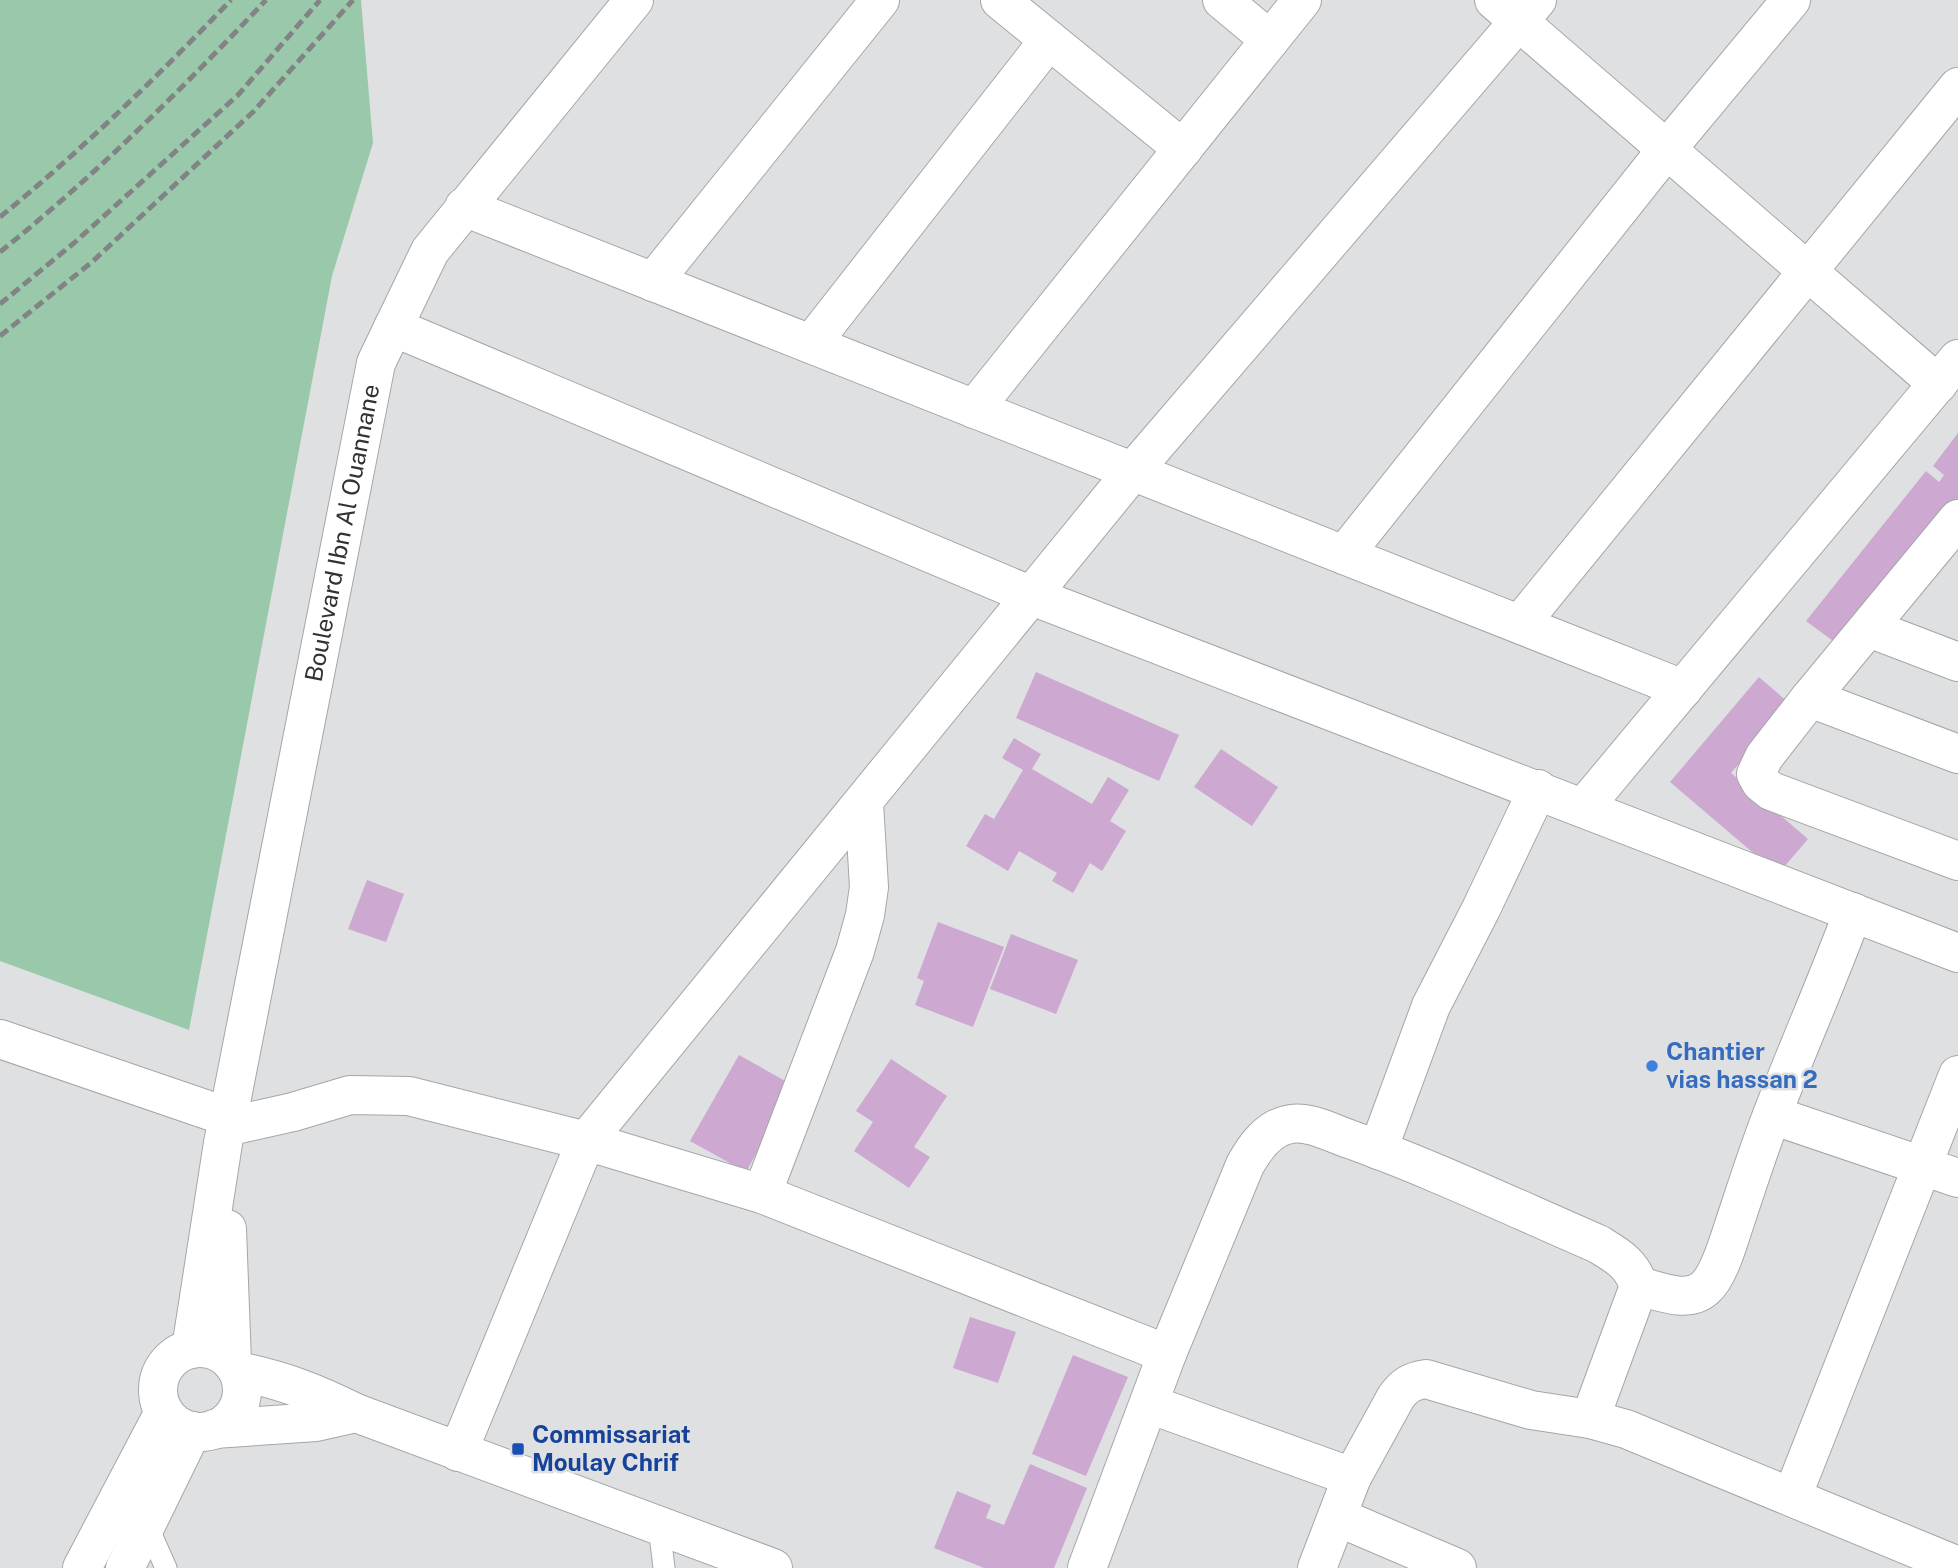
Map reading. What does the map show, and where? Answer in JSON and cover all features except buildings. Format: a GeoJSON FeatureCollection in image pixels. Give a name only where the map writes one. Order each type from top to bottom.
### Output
{"type":"FeatureCollection","features":[{"type":"Feature","properties":{"kind":"street","name":"Boulevard Ibn Al Ouannane"},"geometry":{"type":"LineString","coordinates":[[191,1349],[226,1129],[376,363],[430,251],[634,0]]}},
{"type":"Feature","properties":{"kind":"street"},"geometry":{"type":"LineString","coordinates":[[653,282],[880,0]]}},
{"type":"Feature","properties":{"kind":"street"},"geometry":{"type":"LineString","coordinates":[[1000,0],[1183,149]]}},
{"type":"Feature","properties":{"kind":"street"},"geometry":{"type":"LineString","coordinates":[[1222,0],[1270,40]]}},
{"type":"Feature","properties":{"kind":"street"},"geometry":{"type":"LineString","coordinates":[[974,409],[1302,0]]}},
{"type":"Feature","properties":{"kind":"street"},"geometry":{"type":"LineString","coordinates":[[1344,555],[1667,149],[1791,0]]}},
{"type":"Feature","properties":{"kind":"street"},"geometry":{"type":"LineString","coordinates":[[458,1452],[586,1141],[1133,471],[1517,7],[1667,149],[1808,271],[1948,372],[1584,807]]}},
{"type":"Feature","properties":{"kind":"street"},"geometry":{"type":"LineString","coordinates":[[811,344],[1049,40]]}},
{"type":"Feature","properties":{"kind":"street"},"geometry":{"type":"LineString","coordinates":[[1520,624],[1958,87]]}},
{"type":"Feature","properties":{"kind":"street"},"geometry":{"type":"LineString","coordinates":[[464,207],[1683,689]]}},
{"type":"Feature","properties":{"kind":"street"},"geometry":{"type":"LineString","coordinates":[[393,327],[1032,596],[1958,953]]}},
{"type":"Feature","properties":{"kind":"street"},"geometry":{"type":"LineString","coordinates":[[1958,519],[1943,559],[1869,628],[1764,757],[1756,774],[1760,783],[1771,791],[1958,862]]}},
{"type":"Feature","properties":{"kind":"street"},"geometry":{"type":"LineString","coordinates":[[1869,628],[1958,662]]}},
{"type":"Feature","properties":{"kind":"street"},"geometry":{"type":"LineString","coordinates":[[1810,698],[1958,754]]}},
{"type":"Feature","properties":{"kind":"street"},"geometry":{"type":"LineString","coordinates":[[1378,1150],[1430,1006],[1481,909],[1538,789]]}},
{"type":"Feature","properties":{"kind":"street"},"geometry":{"type":"LineString","coordinates":[[762,1194],[855,951],[866,915],[869,887],[864,803]]}},
{"type":"Feature","properties":{"kind":"street"},"geometry":{"type":"LineString","coordinates":[[1639,1286],[1678,1296],[1691,1296],[1705,1288],[1724,1253],[1772,1115],[1825,989],[1853,912]]}},
{"type":"Feature","properties":{"kind":"street"},"geometry":{"type":"LineString","coordinates":[[0,1039],[226,1129],[350,1095],[408,1096],[586,1141],[762,1194],[1167,1354]]}},
{"type":"Feature","properties":{"kind":"street"},"geometry":{"type":"LineString","coordinates":[[1792,1497],[1958,1075]]}},
{"type":"Feature","properties":{"kind":"street"},"geometry":{"type":"LineString","coordinates":[[1772,1115],[1958,1178]]}},
{"type":"Feature","properties":{"kind":"street"},"geometry":{"type":"LineString","coordinates":[[1087,1568],[1167,1354],[1245,1165],[1255,1147],[1271,1132],[1288,1124],[1304,1123],[1378,1150],[1598,1244],[1619,1256],[1633,1270],[1639,1286],[1590,1419]]}},
{"type":"Feature","properties":{"kind":"street","name":"Boulevard Ibn Al Ouannane"},"geometry":{"type":"LineString","coordinates":[[226,1129],[235,1367]]}},
{"type":"Feature","properties":{"kind":"street"},"geometry":{"type":"LineString","coordinates":[[356,1413],[316,1422],[190,1424],[159,1402],[159,1379],[170,1360],[191,1349],[220,1353],[235,1367],[313,1391],[356,1413],[773,1568]]}},
{"type":"Feature","properties":{"kind":"street"},"geometry":{"type":"LineString","coordinates":[[190,1424],[226,1423],[234,1413],[240,1402],[242,1389],[235,1367]]}},
{"type":"Feature","properties":{"kind":"street"},"geometry":{"type":"LineString","coordinates":[[1317,1568],[1352,1477],[1395,1397],[1404,1386],[1415,1380],[1426,1380],[1531,1410],[1590,1419],[1626,1429],[1958,1566]]}},
{"type":"Feature","properties":{"kind":"street"},"geometry":{"type":"LineString","coordinates":[[1149,1404],[1352,1477]]}},
{"type":"Feature","properties":{"kind":"street"},"geometry":{"type":"LineString","coordinates":[[125,1568],[190,1424]]}},
{"type":"Feature","properties":{"kind":"street"},"geometry":{"type":"LineString","coordinates":[[82,1568],[190,1424]]}},
{"type":"Feature","properties":{"kind":"street"},"geometry":{"type":"LineString","coordinates":[[1338,1517],[1457,1568]]}},
{"type":"Feature","properties":{"kind":"lane"},"geometry":{"type":"LineString","coordinates":[[146,1524],[166,1568]]}},
{"type":"Feature","properties":{"kind":"lane"},"geometry":{"type":"LineString","coordinates":[[659,1526],[664,1568]]}},
{"type":"Feature","properties":{"kind":"green space"},"geometry":{"type":"Polygon","coordinates":[[[0,0],[361,0],[373,143],[332,276],[189,1030],[0,961],[0,0]]]}},
{"type":"Feature","properties":{"kind":"railway"},"geometry":{"type":"LineString","coordinates":[[0,217],[119,112],[231,0]]}},
{"type":"Feature","properties":{"kind":"railway"},"geometry":{"type":"LineString","coordinates":[[0,252],[70,193],[137,131],[266,0]]}},
{"type":"Feature","properties":{"kind":"railway"},"geometry":{"type":"LineString","coordinates":[[0,304],[74,243],[238,95],[320,0]]}},
{"type":"Feature","properties":{"kind":"railway"},"geometry":{"type":"LineString","coordinates":[[0,336],[92,262],[254,111],[353,0]]}},
{"type":"Feature","properties":{"kind":"place","name":"Chantier vias hassan 2"},"geometry":{"type":"Point","coordinates":[1652,1066]}},
{"type":"Feature","properties":{"kind":"place","name":"Commissariat Moulay Chrif"},"geometry":{"type":"Point","coordinates":[518,1449]}}]}
